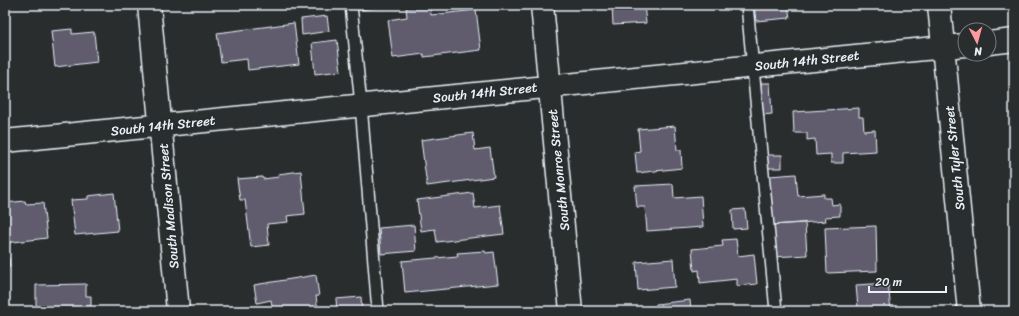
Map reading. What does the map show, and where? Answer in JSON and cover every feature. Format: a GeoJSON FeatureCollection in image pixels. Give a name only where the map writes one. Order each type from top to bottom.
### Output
{"type":"FeatureCollection","features":[{"type":"Feature","properties":{"kind":"street","name":"South Madison Street"},"geometry":{"type":"LineString","coordinates":[[149,5],[178,311]]}},
{"type":"Feature","properties":{"kind":"street","name":"South Monroe Street"},"geometry":{"type":"LineString","coordinates":[[542,5],[571,311]]}},
{"type":"Feature","properties":{"kind":"street","name":"South Tyler Street"},"geometry":{"type":"LineString","coordinates":[[939,5],[969,311]]}},
{"type":"Feature","properties":{"kind":"street"},"geometry":{"type":"LineString","coordinates":[[997,42],[1014,40]]}},
{"type":"Feature","properties":{"kind":"street","name":"South 14th Street"},"geometry":{"type":"LineString","coordinates":[[5,141],[957,46]]}},
{"type":"Feature","properties":{"kind":"lane"},"geometry":{"type":"LineString","coordinates":[[351,5],[378,311]]}},
{"type":"Feature","properties":{"kind":"lane"},"geometry":{"type":"LineString","coordinates":[[747,5],[776,311]]}},
{"type":"Feature","properties":{"kind":"building"},"geometry":{"type":"Polygon","coordinates":[[[210,5],[243,5],[210,7],[210,5]]]}},
{"type":"Feature","properties":{"kind":"building"},"geometry":{"type":"Polygon","coordinates":[[[359,5],[384,5],[384,7],[359,10],[359,5]]]}},
{"type":"Feature","properties":{"kind":"building"},"geometry":{"type":"Polygon","coordinates":[[[430,5],[431,15],[476,10],[481,50],[424,57],[424,54],[393,58],[388,20],[407,17],[406,8],[430,5]]]}},
{"type":"Feature","properties":{"kind":"building"},"geometry":{"type":"Polygon","coordinates":[[[612,5],[644,5],[646,23],[613,25],[612,5]]]}},
{"type":"Feature","properties":{"kind":"building"},"geometry":{"type":"Polygon","coordinates":[[[754,5],[788,5],[790,18],[756,21],[754,5]]]}},
{"type":"Feature","properties":{"kind":"building"},"geometry":{"type":"Polygon","coordinates":[[[327,16],[329,31],[302,35],[301,19],[327,16]]]}},
{"type":"Feature","properties":{"kind":"building"},"geometry":{"type":"Polygon","coordinates":[[[294,23],[299,64],[248,70],[247,59],[221,62],[217,33],[294,23]]]}},
{"type":"Feature","properties":{"kind":"building"},"geometry":{"type":"Polygon","coordinates":[[[72,29],[72,34],[94,32],[97,62],[55,67],[51,31],[72,29]]]}},
{"type":"Feature","properties":{"kind":"building"},"geometry":{"type":"Polygon","coordinates":[[[337,40],[341,71],[315,74],[312,43],[337,40]]]}},
{"type":"Feature","properties":{"kind":"building"},"geometry":{"type":"Polygon","coordinates":[[[761,83],[770,83],[772,114],[762,115],[761,83]]]}},
{"type":"Feature","properties":{"kind":"building"},"geometry":{"type":"Polygon","coordinates":[[[859,108],[859,117],[863,117],[864,131],[875,130],[876,151],[843,153],[843,163],[831,163],[831,154],[816,155],[815,139],[807,140],[807,133],[794,133],[793,112],[859,108]]]}},
{"type":"Feature","properties":{"kind":"building"},"geometry":{"type":"Polygon","coordinates":[[[675,126],[677,150],[681,150],[682,168],[637,173],[635,152],[640,151],[638,129],[675,126]]]}},
{"type":"Feature","properties":{"kind":"building"},"geometry":{"type":"Polygon","coordinates":[[[473,133],[475,150],[490,148],[494,177],[427,186],[421,140],[473,133]]]}},
{"type":"Feature","properties":{"kind":"building"},"geometry":{"type":"Polygon","coordinates":[[[765,155],[782,155],[782,168],[766,168],[765,155]]]}},
{"type":"Feature","properties":{"kind":"building"},"geometry":{"type":"Polygon","coordinates":[[[301,171],[305,214],[287,216],[288,222],[267,224],[269,245],[251,247],[245,200],[240,200],[237,179],[262,177],[263,179],[279,177],[278,174],[301,171]]]}},
{"type":"Feature","properties":{"kind":"building"},"geometry":{"type":"Polygon","coordinates":[[[796,174],[798,196],[824,194],[824,198],[831,198],[832,205],[840,204],[840,216],[825,217],[826,221],[772,225],[769,176],[796,174]]]}},
{"type":"Feature","properties":{"kind":"building"},"geometry":{"type":"Polygon","coordinates":[[[673,184],[674,198],[701,196],[703,227],[647,231],[645,207],[637,207],[635,186],[673,184]]]}},
{"type":"Feature","properties":{"kind":"building"},"geometry":{"type":"Polygon","coordinates":[[[114,193],[118,231],[75,235],[71,200],[88,199],[88,196],[114,193]]]}},
{"type":"Feature","properties":{"kind":"building"},"geometry":{"type":"Polygon","coordinates":[[[473,193],[475,208],[500,205],[504,234],[437,242],[435,229],[421,231],[417,200],[473,193]]]}},
{"type":"Feature","properties":{"kind":"building"},"geometry":{"type":"Polygon","coordinates":[[[25,201],[26,204],[43,203],[47,238],[5,243],[5,203],[25,201]]]}},
{"type":"Feature","properties":{"kind":"building"},"geometry":{"type":"Polygon","coordinates":[[[745,209],[747,228],[733,229],[732,210],[745,209]]]}},
{"type":"Feature","properties":{"kind":"building"},"geometry":{"type":"Polygon","coordinates":[[[805,223],[807,255],[774,257],[772,225],[805,223]]]}},
{"type":"Feature","properties":{"kind":"building"},"geometry":{"type":"Polygon","coordinates":[[[414,225],[416,251],[381,254],[379,228],[414,225]]]}},
{"type":"Feature","properties":{"kind":"building"},"geometry":{"type":"Polygon","coordinates":[[[876,226],[877,271],[827,273],[825,228],[876,226]]]}},
{"type":"Feature","properties":{"kind":"building"},"geometry":{"type":"Polygon","coordinates":[[[736,239],[738,256],[754,254],[757,284],[737,286],[737,279],[700,283],[699,270],[694,271],[692,249],[723,246],[722,240],[736,239]]]}},
{"type":"Feature","properties":{"kind":"building"},"geometry":{"type":"Polygon","coordinates":[[[485,251],[486,253],[494,252],[498,284],[405,293],[402,261],[458,256],[457,253],[485,251]]]}},
{"type":"Feature","properties":{"kind":"building"},"geometry":{"type":"Polygon","coordinates":[[[5,258],[9,258],[10,267],[5,268],[5,258]]]}},
{"type":"Feature","properties":{"kind":"building"},"geometry":{"type":"Polygon","coordinates":[[[673,259],[675,287],[638,290],[636,262],[673,259]]]}},
{"type":"Feature","properties":{"kind":"building"},"geometry":{"type":"Polygon","coordinates":[[[316,275],[319,296],[316,296],[318,311],[273,311],[271,300],[257,303],[254,285],[316,275]]]}},
{"type":"Feature","properties":{"kind":"building"},"geometry":{"type":"Polygon","coordinates":[[[888,283],[891,311],[855,311],[854,308],[858,308],[856,285],[888,283]]]}},
{"type":"Feature","properties":{"kind":"building"},"geometry":{"type":"Polygon","coordinates":[[[86,284],[86,296],[91,296],[91,306],[87,306],[88,311],[36,311],[36,285],[86,284]]]}},
{"type":"Feature","properties":{"kind":"building"},"geometry":{"type":"Polygon","coordinates":[[[361,297],[362,311],[337,311],[336,299],[361,297]]]}},
{"type":"Feature","properties":{"kind":"building"},"geometry":{"type":"Polygon","coordinates":[[[690,300],[691,311],[656,311],[656,304],[690,300]]]}}]}
